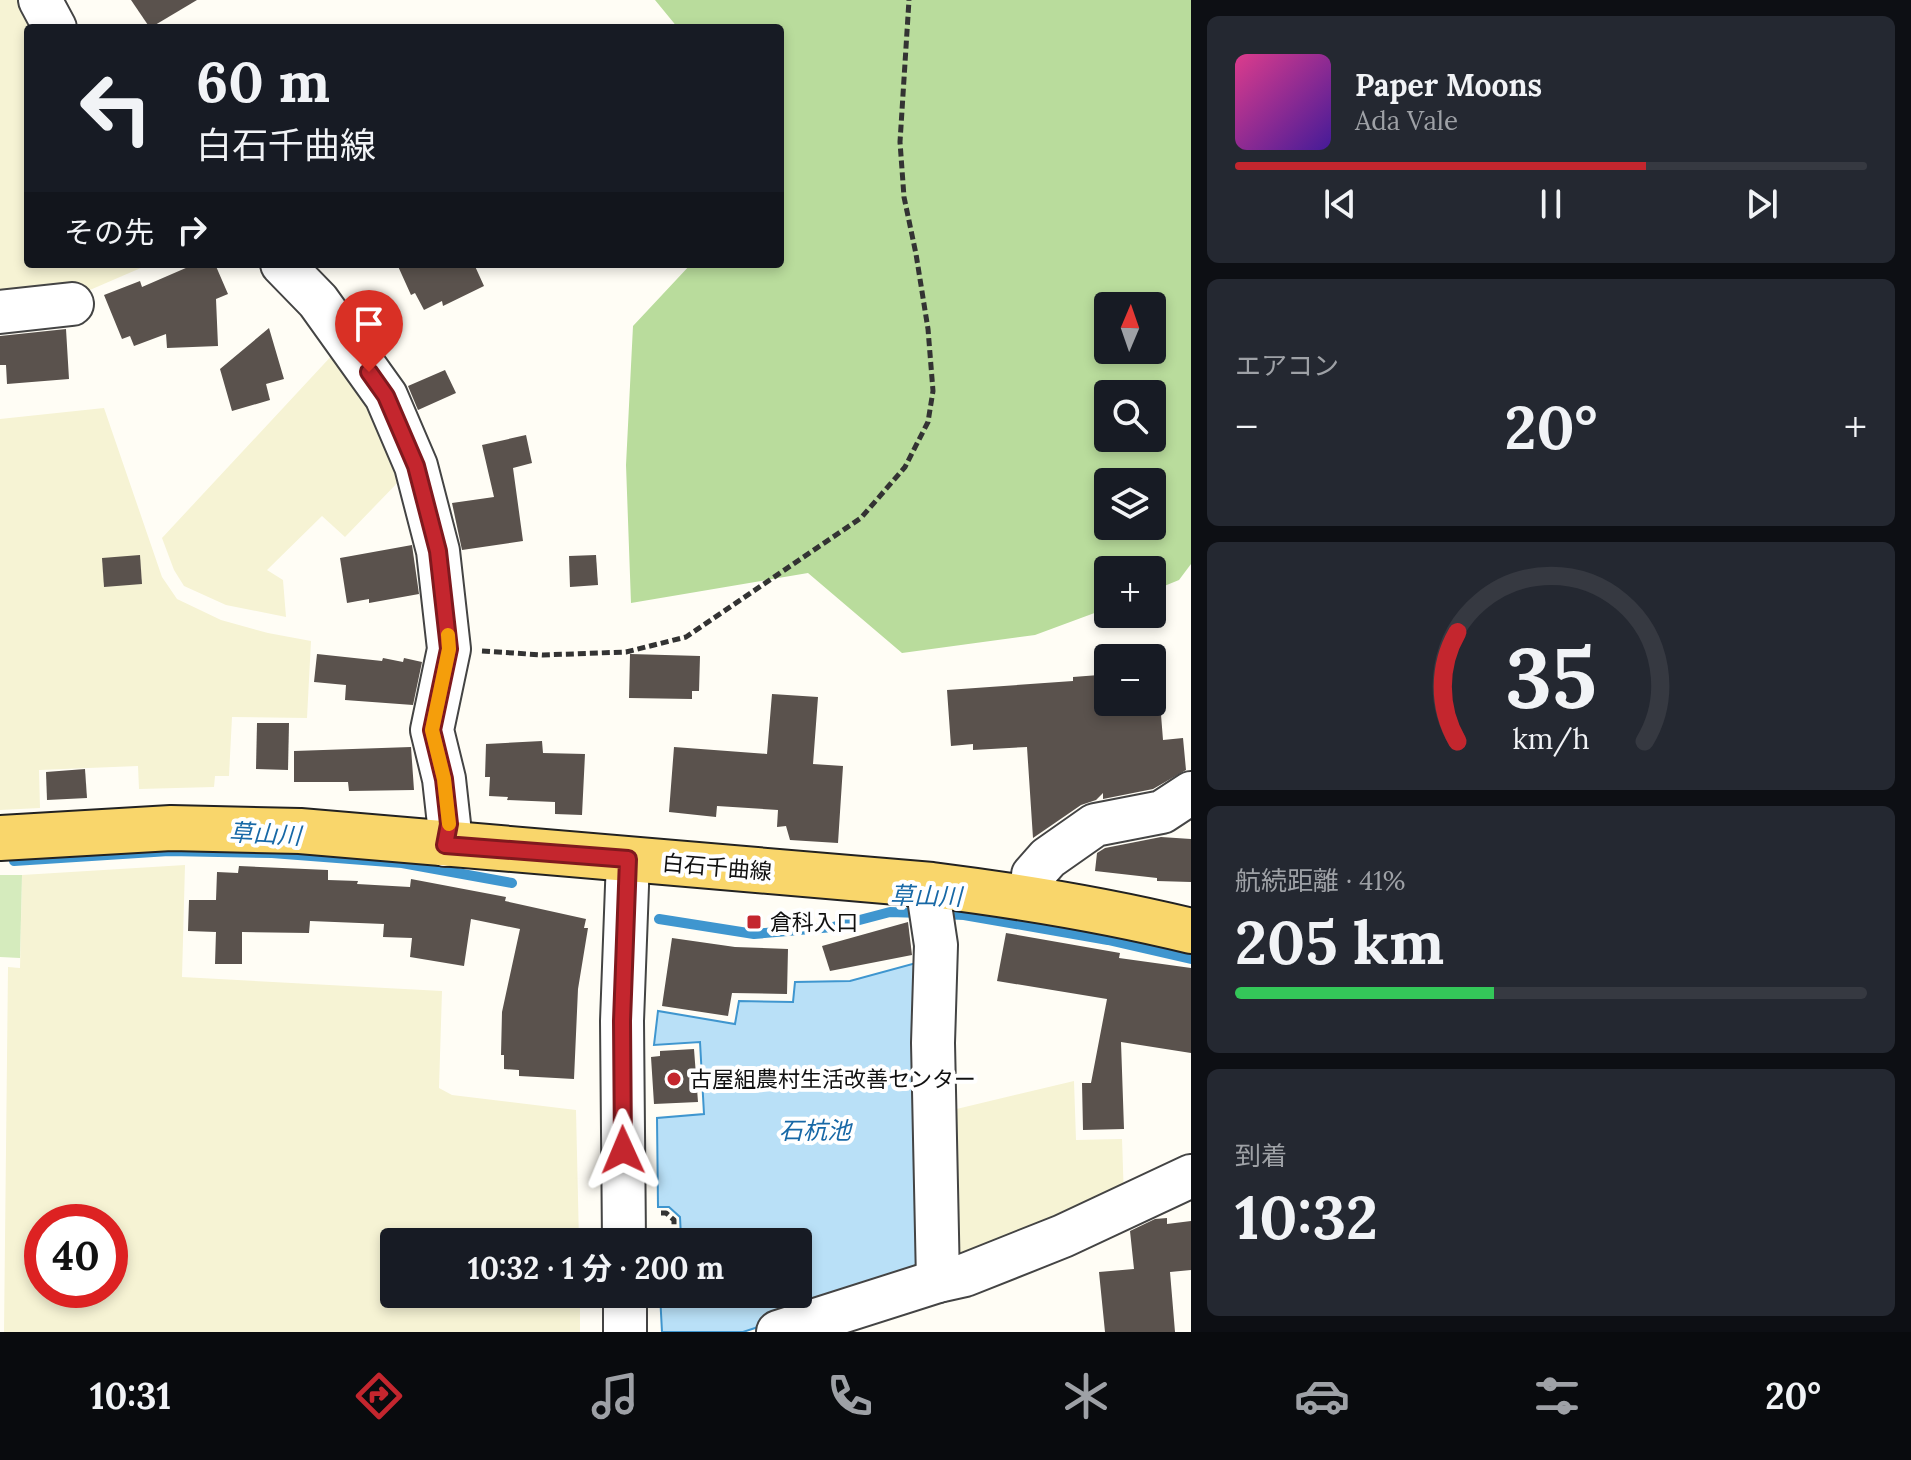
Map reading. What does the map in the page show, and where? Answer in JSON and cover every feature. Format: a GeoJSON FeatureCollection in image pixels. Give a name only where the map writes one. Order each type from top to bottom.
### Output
{"type":"FeatureCollection","features":[{"type":"Feature","properties":{"kind":"main road","name":"白石千曲線"},"geometry":{"type":"LineString","coordinates":[[0,838],[171,828],[300,831],[628,859],[929,903],[1031,898],[1191,931]]}},
{"type":"Feature","properties":{"kind":"street"},"geometry":{"type":"LineString","coordinates":[[40,0],[53,24]]}},
{"type":"Feature","properties":{"kind":"street"},"geometry":{"type":"LineString","coordinates":[[286,268],[318,301],[386,396],[416,466],[438,551],[449,649],[432,730],[444,779],[449,824],[445,845]]}},
{"type":"Feature","properties":{"kind":"street"},"geometry":{"type":"LineString","coordinates":[[0,312],[72,304]]}},
{"type":"Feature","properties":{"kind":"street"},"geometry":{"type":"LineString","coordinates":[[1031,898],[1033,875],[1048,858],[1095,825],[1162,812],[1191,793]]}},
{"type":"Feature","properties":{"kind":"street"},"geometry":{"type":"LineString","coordinates":[[624,1228],[622,1021],[628,859]]}},
{"type":"Feature","properties":{"kind":"street"},"geometry":{"type":"LineString","coordinates":[[929,903],[936,945],[933,1043],[938,1281]]}},
{"type":"Feature","properties":{"kind":"street"},"geometry":{"type":"LineString","coordinates":[[778,1332],[965,1275],[1063,1236],[1191,1176]]}},
{"type":"Feature","properties":{"kind":"street"},"geometry":{"type":"LineString","coordinates":[[625,1308],[625,1332]]}},
{"type":"Feature","properties":{"kind":"path"},"geometry":{"type":"LineString","coordinates":[[449,649],[543,655],[626,652],[686,637],[861,518],[905,467],[928,422],[933,391],[926,314],[904,197],[900,142],[909,0]]}},
{"type":"Feature","properties":{"kind":"path"},"geometry":{"type":"LineString","coordinates":[[655,1214],[666,1213],[674,1220],[674,1228]]}},
{"type":"Feature","properties":{"kind":"shaded area"},"geometry":{"type":"Polygon","coordinates":[[[0,0],[21,0],[33,24],[24,24],[24,268],[141,268],[76,296],[0,304],[0,0]]]}},
{"type":"Feature","properties":{"kind":"shaded area"},"geometry":{"type":"Polygon","coordinates":[[[336,351],[365,390],[405,475],[345,537],[322,516],[267,570],[283,580],[286,617],[226,605],[184,586],[174,570],[162,538],[336,351]]]}},
{"type":"Feature","properties":{"kind":"shaded area"},"geometry":{"type":"Polygon","coordinates":[[[104,408],[162,577],[177,599],[221,620],[311,641],[307,718],[232,717],[229,776],[215,776],[214,787],[139,789],[138,766],[39,770],[40,808],[0,810],[0,419],[104,408]]]}},
{"type":"Feature","properties":{"kind":"shaded area"},"geometry":{"type":"Polygon","coordinates":[[[185,865],[182,977],[442,991],[439,1088],[452,1095],[576,1110],[579,1228],[380,1228],[380,1308],[580,1308],[580,1332],[4,1332],[8,967],[20,968],[22,875],[185,865]]]}},
{"type":"Feature","properties":{"kind":"shaded area"},"geometry":{"type":"Polygon","coordinates":[[[1074,1081],[1076,1140],[1122,1139],[1124,1199],[951,1258],[944,1112],[1074,1081]]]}},
{"type":"Feature","properties":{"kind":"green space"},"geometry":{"type":"Polygon","coordinates":[[[655,0],[1191,0],[1191,564],[1179,580],[1166,585],[1166,556],[1094,556],[1094,613],[1035,635],[902,653],[808,573],[631,603],[626,465],[633,326],[687,268],[784,268],[784,24],[675,24],[655,0]]]}},
{"type":"Feature","properties":{"kind":"green space"},"geometry":{"type":"Polygon","coordinates":[[[0,875],[22,875],[20,958],[0,957],[0,875]]]}},
{"type":"Feature","properties":{"kind":"water","name":"石杭池"},"geometry":{"type":"Polygon","coordinates":[[[927,960],[927,1255],[908,1278],[743,1332],[662,1332],[661,1308],[812,1308],[812,1228],[681,1228],[680,1217],[669,1207],[658,1207],[657,1118],[704,1114],[700,1042],[654,1045],[658,1011],[735,1024],[739,1001],[793,1002],[795,982],[850,981],[927,960]]]}},
{"type":"Feature","properties":{"kind":"building"},"geometry":{"type":"Polygon","coordinates":[[[131,0],[197,0],[157,24],[147,24],[131,0]]]}},
{"type":"Feature","properties":{"kind":"building"},"geometry":{"type":"Polygon","coordinates":[[[186,268],[217,268],[228,294],[216,299],[218,346],[167,348],[166,334],[134,346],[130,336],[122,339],[104,295],[140,281],[142,287],[186,268]]]}},
{"type":"Feature","properties":{"kind":"building"},"geometry":{"type":"Polygon","coordinates":[[[399,268],[476,268],[484,286],[443,306],[442,301],[424,310],[415,293],[411,295],[399,268]]]}},
{"type":"Feature","properties":{"kind":"building"},"geometry":{"type":"Polygon","coordinates":[[[269,328],[284,379],[266,384],[270,400],[232,411],[220,369],[269,328]]]}},
{"type":"Feature","properties":{"kind":"building"},"geometry":{"type":"Polygon","coordinates":[[[66,329],[69,379],[7,384],[6,365],[0,365],[0,336],[66,329]]]}},
{"type":"Feature","properties":{"kind":"building"},"geometry":{"type":"Polygon","coordinates":[[[445,370],[456,393],[418,410],[408,386],[445,370]]]}},
{"type":"Feature","properties":{"kind":"building"},"geometry":{"type":"Polygon","coordinates":[[[526,435],[532,463],[513,468],[523,541],[462,550],[452,503],[494,497],[482,445],[526,435]]]}},
{"type":"Feature","properties":{"kind":"building"},"geometry":{"type":"Polygon","coordinates":[[[412,545],[419,594],[369,603],[369,599],[347,603],[340,558],[412,545]]]}},
{"type":"Feature","properties":{"kind":"building"},"geometry":{"type":"Polygon","coordinates":[[[140,555],[142,584],[104,587],[102,558],[140,555]]]}},
{"type":"Feature","properties":{"kind":"building"},"geometry":{"type":"Polygon","coordinates":[[[596,555],[598,585],[570,587],[569,556],[596,555]]]}},
{"type":"Feature","properties":{"kind":"building"},"geometry":{"type":"Polygon","coordinates":[[[317,654],[403,662],[404,658],[422,662],[413,705],[345,700],[346,685],[314,682],[317,654]]]}},
{"type":"Feature","properties":{"kind":"building"},"geometry":{"type":"Polygon","coordinates":[[[630,654],[700,656],[699,691],[692,691],[692,699],[629,698],[630,654]]]}},
{"type":"Feature","properties":{"kind":"building"},"geometry":{"type":"Polygon","coordinates":[[[1094,675],[1094,716],[1161,716],[1163,740],[1183,738],[1186,770],[1153,789],[1103,799],[1103,793],[1033,838],[1027,747],[973,750],[973,744],[951,746],[947,690],[1073,681],[1073,677],[1094,675]]]}},
{"type":"Feature","properties":{"kind":"building"},"geometry":{"type":"Polygon","coordinates":[[[772,694],[818,697],[813,764],[843,766],[838,843],[790,840],[786,826],[777,827],[778,810],[717,806],[716,817],[669,812],[674,747],[767,754],[772,694]]]}},
{"type":"Feature","properties":{"kind":"building"},"geometry":{"type":"Polygon","coordinates":[[[257,723],[289,723],[288,770],[256,769],[257,723]]]}},
{"type":"Feature","properties":{"kind":"building"},"geometry":{"type":"Polygon","coordinates":[[[542,741],[543,753],[585,754],[582,815],[555,814],[555,802],[489,796],[490,777],[485,777],[486,744],[542,741]]]}},
{"type":"Feature","properties":{"kind":"building"},"geometry":{"type":"Polygon","coordinates":[[[411,747],[414,790],[349,791],[348,782],[294,782],[294,751],[411,747]]]}},
{"type":"Feature","properties":{"kind":"building"},"geometry":{"type":"Polygon","coordinates":[[[85,769],[87,798],[47,800],[46,772],[85,769]]]}},
{"type":"Feature","properties":{"kind":"building"},"geometry":{"type":"Polygon","coordinates":[[[1161,837],[1191,839],[1191,882],[1157,881],[1157,878],[1095,871],[1097,853],[1105,848],[1161,837]]]}},
{"type":"Feature","properties":{"kind":"building"},"geometry":{"type":"Polygon","coordinates":[[[239,866],[328,870],[328,880],[358,881],[357,884],[410,887],[411,879],[506,897],[505,901],[586,919],[584,928],[588,928],[578,989],[574,1079],[519,1076],[519,1070],[504,1069],[504,1055],[501,1055],[502,1012],[520,929],[471,919],[464,966],[410,957],[412,938],[383,937],[384,924],[310,921],[309,933],[242,932],[242,964],[215,964],[216,932],[188,931],[189,900],[216,900],[217,872],[238,873],[239,866]]]}},
{"type":"Feature","properties":{"kind":"building"},"geometry":{"type":"Polygon","coordinates":[[[908,922],[912,955],[830,971],[822,946],[908,922]]]}},
{"type":"Feature","properties":{"kind":"building"},"geometry":{"type":"Polygon","coordinates":[[[1006,933],[1120,953],[1119,958],[1191,968],[1191,1053],[1121,1042],[1124,1129],[1083,1130],[1082,1083],[1091,1083],[1107,999],[997,981],[1006,933]]]}},
{"type":"Feature","properties":{"kind":"building"},"geometry":{"type":"Polygon","coordinates":[[[672,938],[735,947],[788,949],[787,994],[732,993],[728,1016],[662,1006],[672,938]]]}},
{"type":"Feature","properties":{"kind":"building","name":"古屋組農村生活改善センター"},"geometry":{"type":"Polygon","coordinates":[[[694,1049],[698,1102],[654,1104],[651,1057],[660,1056],[660,1051],[694,1049]]]}},
{"type":"Feature","properties":{"kind":"building"},"geometry":{"type":"Polygon","coordinates":[[[1167,1218],[1167,1224],[1191,1221],[1191,1270],[1170,1272],[1175,1332],[1105,1332],[1099,1272],[1134,1269],[1130,1231],[1155,1219],[1167,1218]]]}},
{"type":"Feature","properties":{"kind":"waterway","name":"草山川"},"geometry":{"type":"LineString","coordinates":[[14,861],[169,851],[272,853],[402,863],[512,883]]}},
{"type":"Feature","properties":{"kind":"waterway","name":"草山川"},"geometry":{"type":"LineString","coordinates":[[659,919],[754,934],[833,927],[890,912],[921,913]]}},
{"type":"Feature","properties":{"kind":"waterway","name":"草山川"},"geometry":{"type":"LineString","coordinates":[[941,914],[964,915],[1108,940],[1191,959]]}},
{"type":"Feature","properties":{"kind":"slow traffic"},"geometry":{"type":"LineString","coordinates":[[448,635],[449,649],[432,730],[444,779],[449,824]]}},
{"type":"Feature","properties":{"kind":"place","name":"倉科入口"},"geometry":{"type":"Point","coordinates":[754,922]}},
{"type":"Feature","properties":{"kind":"place","name":"古屋組農村生活改善センター"},"geometry":{"type":"Point","coordinates":[674,1079]}},
{"type":"Feature","properties":{"kind":"route"},"geometry":{"type":"LineString","coordinates":[[369,372],[386,396],[416,466],[438,551],[449,649],[432,730],[444,779],[449,824],[445,845],[628,859],[622,1021],[623,1150]]}}]}
